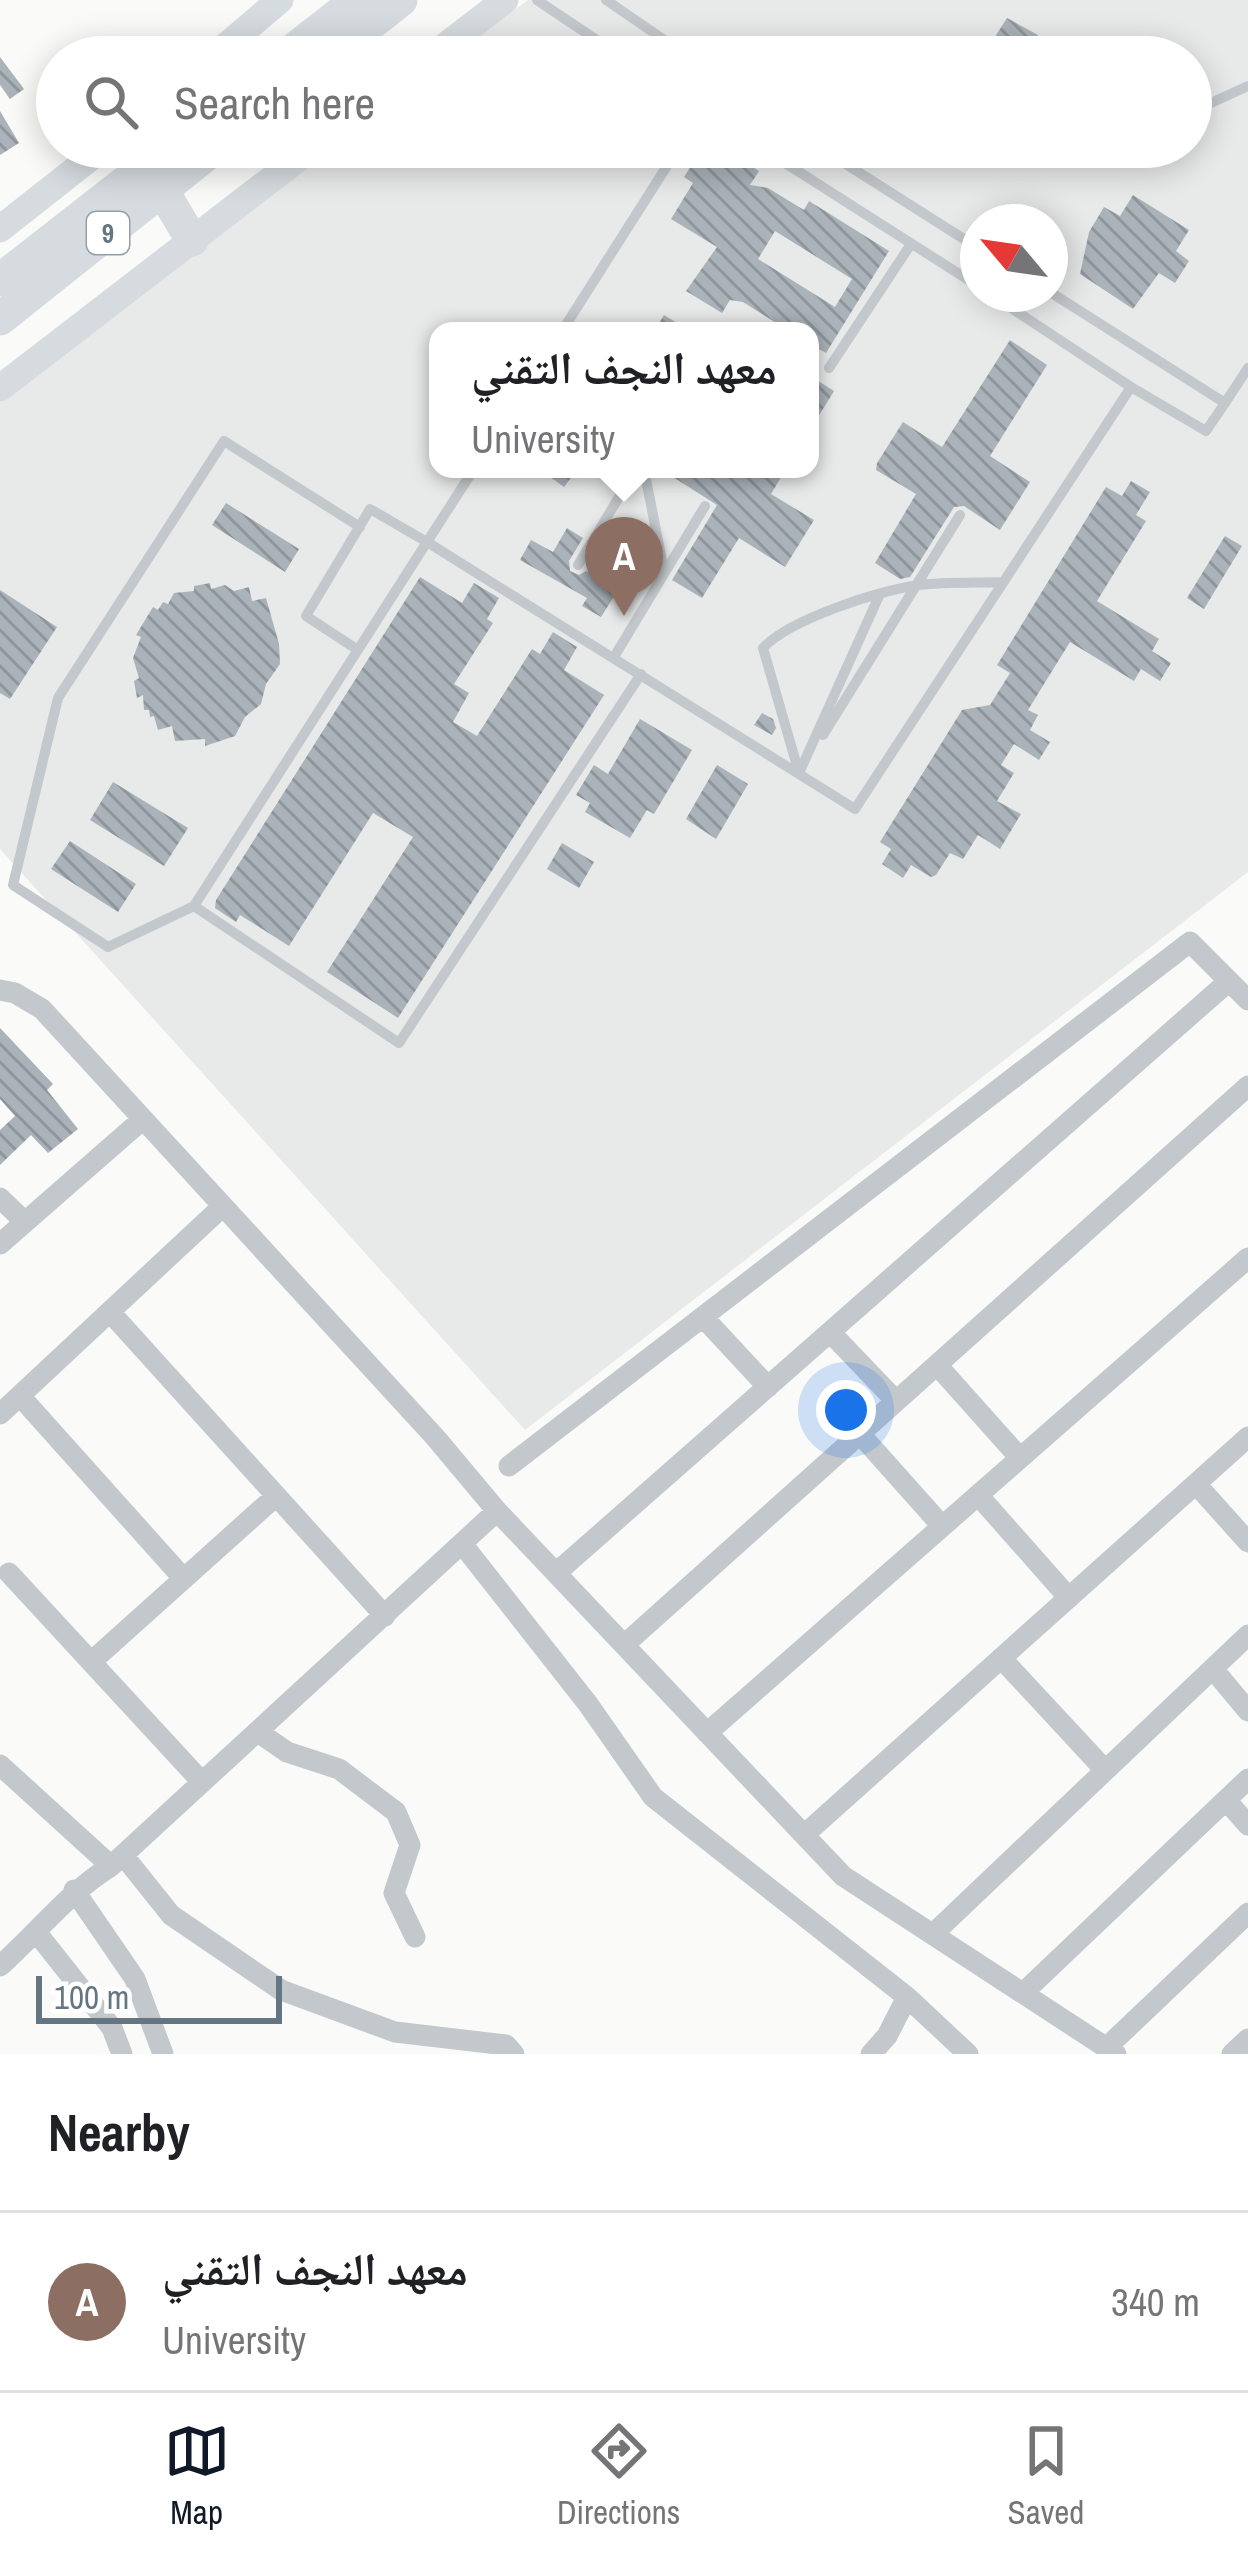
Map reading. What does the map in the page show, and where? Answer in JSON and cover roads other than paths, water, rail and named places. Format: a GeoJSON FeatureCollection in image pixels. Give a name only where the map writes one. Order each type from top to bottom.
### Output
{"type":"FeatureCollection","features":[{"type":"Feature","properties":{"kind":"highway"},"geometry":{"type":"LineString","coordinates":[[311,36],[357,0]]}},
{"type":"Feature","properties":{"kind":"highway"},"geometry":{"type":"LineString","coordinates":[[356,36],[401,0]]}},
{"type":"Feature","properties":{"kind":"highway","name":"9"},"geometry":{"type":"LineString","coordinates":[[0,280],[146,168]]}},
{"type":"Feature","properties":{"kind":"highway","name":"9"},"geometry":{"type":"LineString","coordinates":[[0,319],[148,168]]}},
{"type":"Feature","properties":{"kind":"highway"},"geometry":{"type":"LineString","coordinates":[[157,168],[192,240]]}},
{"type":"Feature","properties":{"kind":"main road"},"geometry":{"type":"LineString","coordinates":[[238,36],[280,0]]}},
{"type":"Feature","properties":{"kind":"main road"},"geometry":{"type":"LineString","coordinates":[[459,36],[506,0]]}},
{"type":"Feature","properties":{"kind":"main road"},"geometry":{"type":"LineString","coordinates":[[0,229],[77,168]]}},
{"type":"Feature","properties":{"kind":"main road"},"geometry":{"type":"LineString","coordinates":[[0,388],[286,168]]}},
{"type":"Feature","properties":{"kind":"street"},"geometry":{"type":"LineString","coordinates":[[509,1466],[1190,942],[1248,1000]]}},
{"type":"Feature","properties":{"kind":"street"},"geometry":{"type":"LineString","coordinates":[[556,1574],[1229,981]]}},
{"type":"Feature","properties":{"kind":"street"},"geometry":{"type":"LineString","coordinates":[[0,990],[43,1009],[435,1437],[497,1511],[843,1876],[1111,2051],[1248,1913]]}},
{"type":"Feature","properties":{"kind":"street"},"geometry":{"type":"LineString","coordinates":[[624,1645],[1248,1086]]}},
{"type":"Feature","properties":{"kind":"street"},"geometry":{"type":"LineString","coordinates":[[0,1244],[143,1119]]}},
{"type":"Feature","properties":{"kind":"street"},"geometry":{"type":"LineString","coordinates":[[0,1198],[25,1222]]}},
{"type":"Feature","properties":{"kind":"street"},"geometry":{"type":"LineString","coordinates":[[0,1414],[224,1206]]}},
{"type":"Feature","properties":{"kind":"street"},"geometry":{"type":"LineString","coordinates":[[707,1733],[1248,1258]]}},
{"type":"Feature","properties":{"kind":"street"},"geometry":{"type":"LineString","coordinates":[[110,1312],[385,1616]]}},
{"type":"Feature","properties":{"kind":"street"},"geometry":{"type":"LineString","coordinates":[[704,1317],[768,1387]]}},
{"type":"Feature","properties":{"kind":"street"},"geometry":{"type":"LineString","coordinates":[[830,1332],[896,1401]]}},
{"type":"Feature","properties":{"kind":"street"},"geometry":{"type":"LineString","coordinates":[[937,1365],[1020,1458]]}},
{"type":"Feature","properties":{"kind":"street"},"geometry":{"type":"LineString","coordinates":[[20,1396],[184,1579]]}},
{"type":"Feature","properties":{"kind":"street"},"geometry":{"type":"LineString","coordinates":[[860,1434],[942,1526]]}},
{"type":"Feature","properties":{"kind":"street"},"geometry":{"type":"LineString","coordinates":[[804,1835],[1248,1438]]}},
{"type":"Feature","properties":{"kind":"street"},"geometry":{"type":"LineString","coordinates":[[1196,1484],[1248,1542]]}},
{"type":"Feature","properties":{"kind":"street"},"geometry":{"type":"LineString","coordinates":[[978,1495],[1069,1598]]}},
{"type":"Feature","properties":{"kind":"street"},"geometry":{"type":"LineString","coordinates":[[91,1662],[276,1496]]}},
{"type":"Feature","properties":{"kind":"street"},"geometry":{"type":"LineString","coordinates":[[0,1966],[74,1890],[117,1860],[497,1511]]}},
{"type":"Feature","properties":{"kind":"street"},"geometry":{"type":"LineString","coordinates":[[463,1545],[588,1704],[652,1797],[907,1997],[968,2054]]}},
{"type":"Feature","properties":{"kind":"street"},"geometry":{"type":"LineString","coordinates":[[3,1572],[202,1782]]}},
{"type":"Feature","properties":{"kind":"street"},"geometry":{"type":"LineString","coordinates":[[933,1934],[1248,1636]]}},
{"type":"Feature","properties":{"kind":"street"},"geometry":{"type":"LineString","coordinates":[[1001,1658],[1106,1770]]}},
{"type":"Feature","properties":{"kind":"street"},"geometry":{"type":"LineString","coordinates":[[1213,1669],[1248,1711]]}},
{"type":"Feature","properties":{"kind":"street"},"geometry":{"type":"LineString","coordinates":[[258,1732],[287,1752],[339,1769],[396,1812],[410,1845],[394,1893],[416,1937]]}},
{"type":"Feature","properties":{"kind":"street"},"geometry":{"type":"LineString","coordinates":[[0,1765],[117,1860],[171,1915],[281,1990],[395,2032],[506,2044],[514,2054]]}},
{"type":"Feature","properties":{"kind":"street"},"geometry":{"type":"LineString","coordinates":[[1023,1993],[1248,1779]]}},
{"type":"Feature","properties":{"kind":"street"},"geometry":{"type":"LineString","coordinates":[[1226,1801],[1248,1825]]}},
{"type":"Feature","properties":{"kind":"street"},"geometry":{"type":"LineString","coordinates":[[74,1890],[135,1979],[163,2054]]}},
{"type":"Feature","properties":{"kind":"street"},"geometry":{"type":"LineString","coordinates":[[37,1933],[112,2028],[122,2054]]}},
{"type":"Feature","properties":{"kind":"street"},"geometry":{"type":"LineString","coordinates":[[872,2054],[907,1997]]}},
{"type":"Feature","properties":{"kind":"street"},"geometry":{"type":"LineString","coordinates":[[1232,2054],[1248,2038]]}},
{"type":"Feature","properties":{"kind":"lane"},"geometry":{"type":"LineString","coordinates":[[537,0],[591,36]]}},
{"type":"Feature","properties":{"kind":"lane"},"geometry":{"type":"LineString","coordinates":[[606,0],[658,36]]}},
{"type":"Feature","properties":{"kind":"lane"},"geometry":{"type":"LineString","coordinates":[[1212,102],[1248,86]]}},
{"type":"Feature","properties":{"kind":"lane"},"geometry":{"type":"LineString","coordinates":[[568,322],[667,168]]}},
{"type":"Feature","properties":{"kind":"lane"},"geometry":{"type":"LineString","coordinates":[[793,168],[960,275]]}},
{"type":"Feature","properties":{"kind":"lane"},"geometry":{"type":"LineString","coordinates":[[850,168],[960,237]]}},
{"type":"Feature","properties":{"kind":"lane"},"geometry":{"type":"LineString","coordinates":[[846,201],[862,176]]}},
{"type":"Feature","properties":{"kind":"lane"},"geometry":{"type":"LineString","coordinates":[[829,368],[911,244]]}},
{"type":"Feature","properties":{"kind":"lane"},"geometry":{"type":"LineString","coordinates":[[1068,303],[1225,403]]}},
{"type":"Feature","properties":{"kind":"lane"},"geometry":{"type":"LineString","coordinates":[[1019,312],[1206,431],[1248,368]]}},
{"type":"Feature","properties":{"kind":"lane"},"geometry":{"type":"LineString","coordinates":[[358,650],[306,616],[370,509],[855,809],[1131,387]]}},
{"type":"Feature","properties":{"kind":"lane"},"geometry":{"type":"LineString","coordinates":[[360,527],[224,441],[58,698],[13,885],[108,947],[194,906],[468,478]]}},
{"type":"Feature","properties":{"kind":"lane"},"geometry":{"type":"LineString","coordinates":[[578,565],[634,478]]}},
{"type":"Feature","properties":{"kind":"lane"},"geometry":{"type":"LineString","coordinates":[[642,478],[664,571]]}},
{"type":"Feature","properties":{"kind":"lane"},"geometry":{"type":"LineString","coordinates":[[614,657],[705,506]]}},
{"type":"Feature","properties":{"kind":"lane"},"geometry":{"type":"LineString","coordinates":[[799,773],[960,514]]}},
{"type":"Feature","properties":{"kind":"lane"},"geometry":{"type":"LineString","coordinates":[[799,773],[763,647],[777,633],[916,585],[1003,582]]}},
{"type":"Feature","properties":{"kind":"lane"},"geometry":{"type":"LineString","coordinates":[[799,773],[879,596]]}},
{"type":"Feature","properties":{"kind":"lane"},"geometry":{"type":"LineString","coordinates":[[194,906],[399,1043],[641,674]]}},
{"type":"Feature","properties":{"kind":"place","name":"معهد النجف التقني"},"geometry":{"type":"Point","coordinates":[624,616]}}]}
